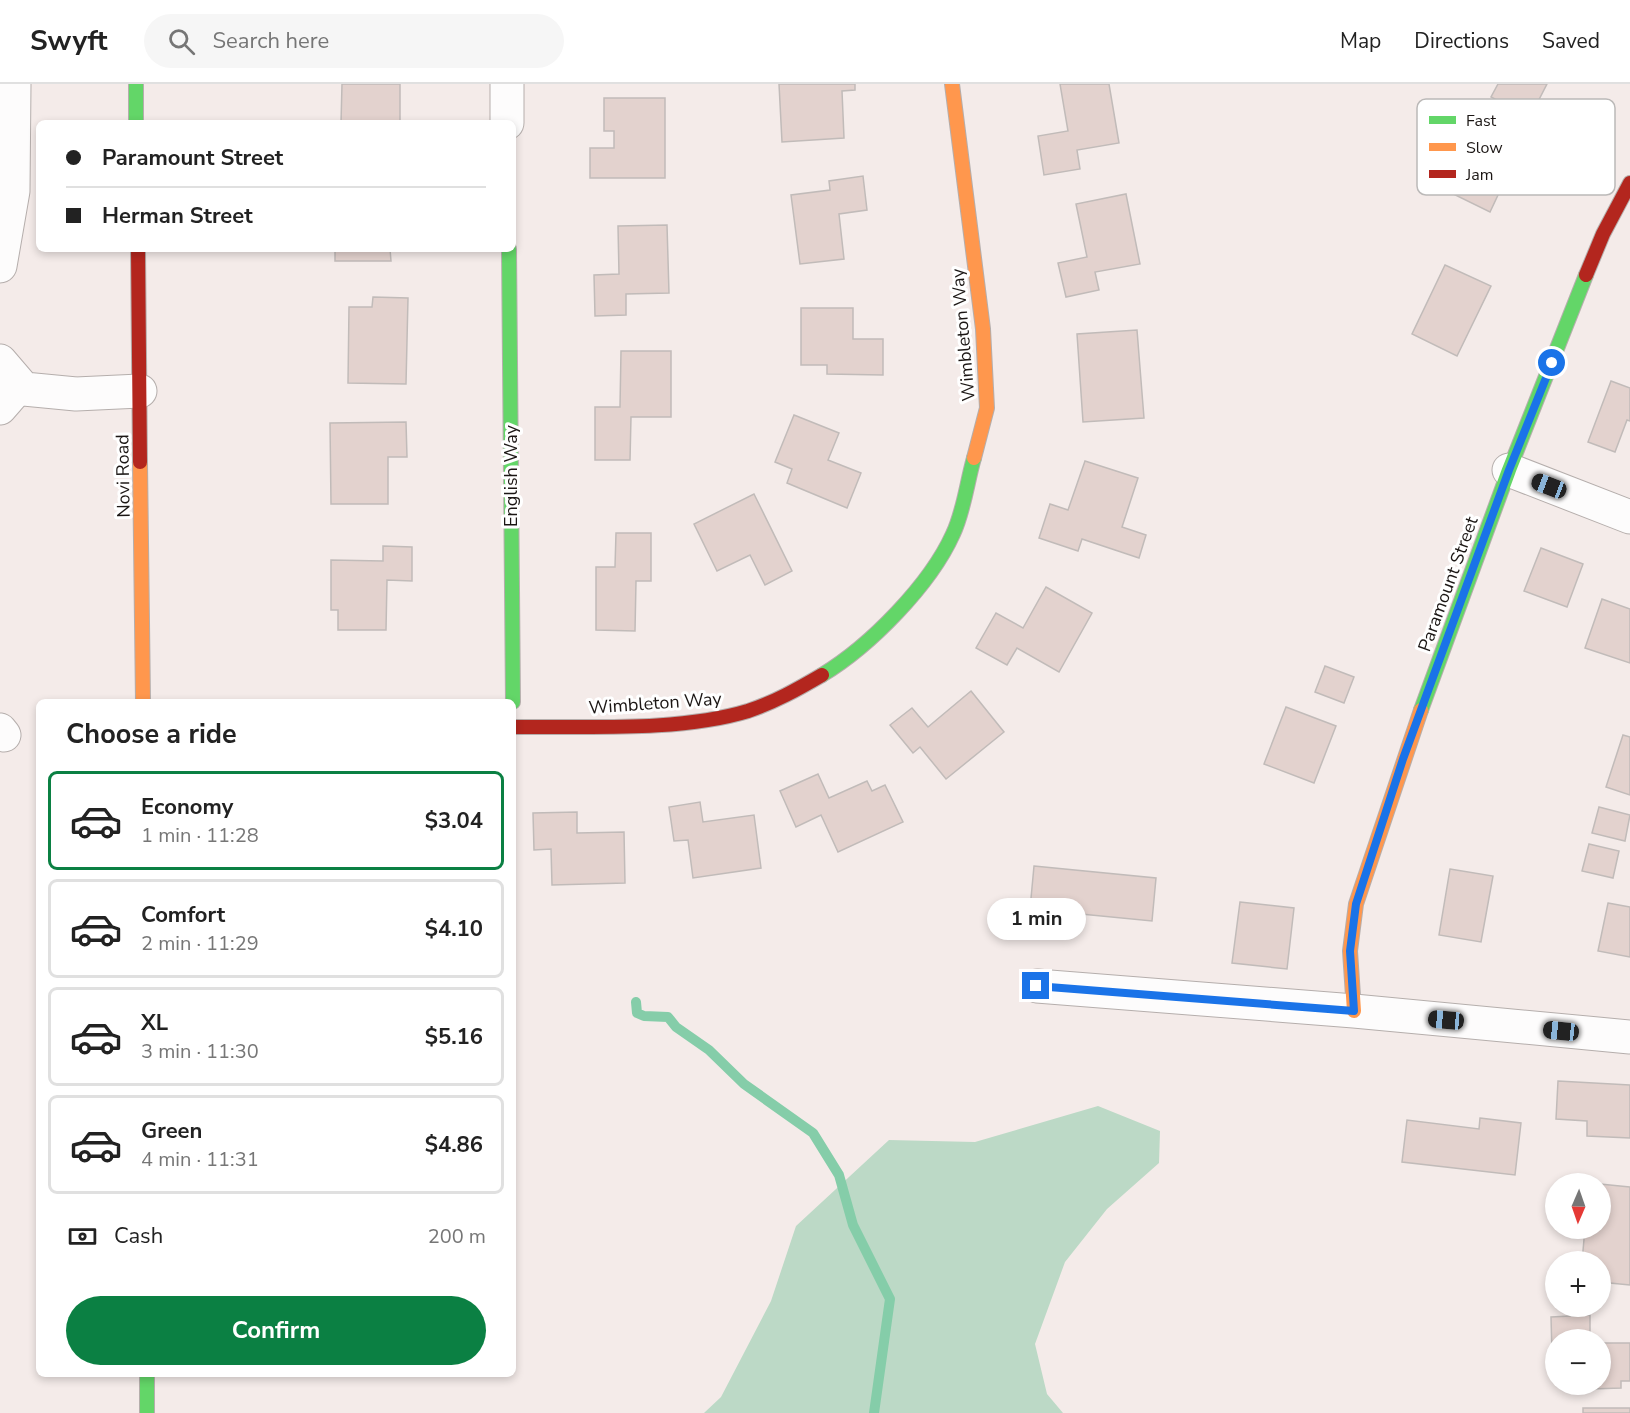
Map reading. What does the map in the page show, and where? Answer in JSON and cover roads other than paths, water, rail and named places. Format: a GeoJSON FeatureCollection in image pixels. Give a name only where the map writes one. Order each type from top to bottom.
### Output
{"type":"FeatureCollection","features":[{"type":"Feature","properties":{"kind":"street"},"geometry":{"type":"LineString","coordinates":[[0,266],[13,191],[14,84]]}},
{"type":"Feature","properties":{"kind":"street"},"geometry":{"type":"LineString","coordinates":[[136,84],[136,120]]}},
{"type":"Feature","properties":{"kind":"street"},"geometry":{"type":"LineString","coordinates":[[507,84],[507,120]]}},
{"type":"Feature","properties":{"kind":"street","name":"Wimbleton Way"},"geometry":{"type":"LineString","coordinates":[[516,727],[638,726],[710,720],[747,711],[784,697],[849,659],[921,586],[954,533],[987,408],[983,329],[952,84]]}},
{"type":"Feature","properties":{"kind":"street","name":"Paramount Street"},"geometry":{"type":"LineString","coordinates":[[1354,1011],[1350,951],[1356,904],[1403,759],[1509,470],[1604,234],[1630,183]]}},
{"type":"Feature","properties":{"kind":"street","name":"Novi Road"},"geometry":{"type":"LineString","coordinates":[[138,252],[143,699]]}},
{"type":"Feature","properties":{"kind":"street","name":"English Way"},"geometry":{"type":"LineString","coordinates":[[509,252],[513,699]]}},
{"type":"Feature","properties":{"kind":"street"},"geometry":{"type":"LineString","coordinates":[[7,384],[41,392],[76,394],[140,391]]}},
{"type":"Feature","properties":{"kind":"street"},"geometry":{"type":"LineString","coordinates":[[1509,470],[1630,517]]}},
{"type":"Feature","properties":{"kind":"street"},"geometry":{"type":"LineString","coordinates":[[1036,986],[1354,1011],[1630,1037]]}},
{"type":"Feature","properties":{"kind":"street"},"geometry":{"type":"LineString","coordinates":[[147,1377],[147,1413]]}},
{"type":"Feature","properties":{"kind":"waterway"},"geometry":{"type":"LineString","coordinates":[[636,1002],[637,1013],[644,1016],[668,1017],[676,1027],[709,1050],[744,1084],[813,1133],[839,1175],[853,1225],[890,1299],[874,1413]]}}]}
